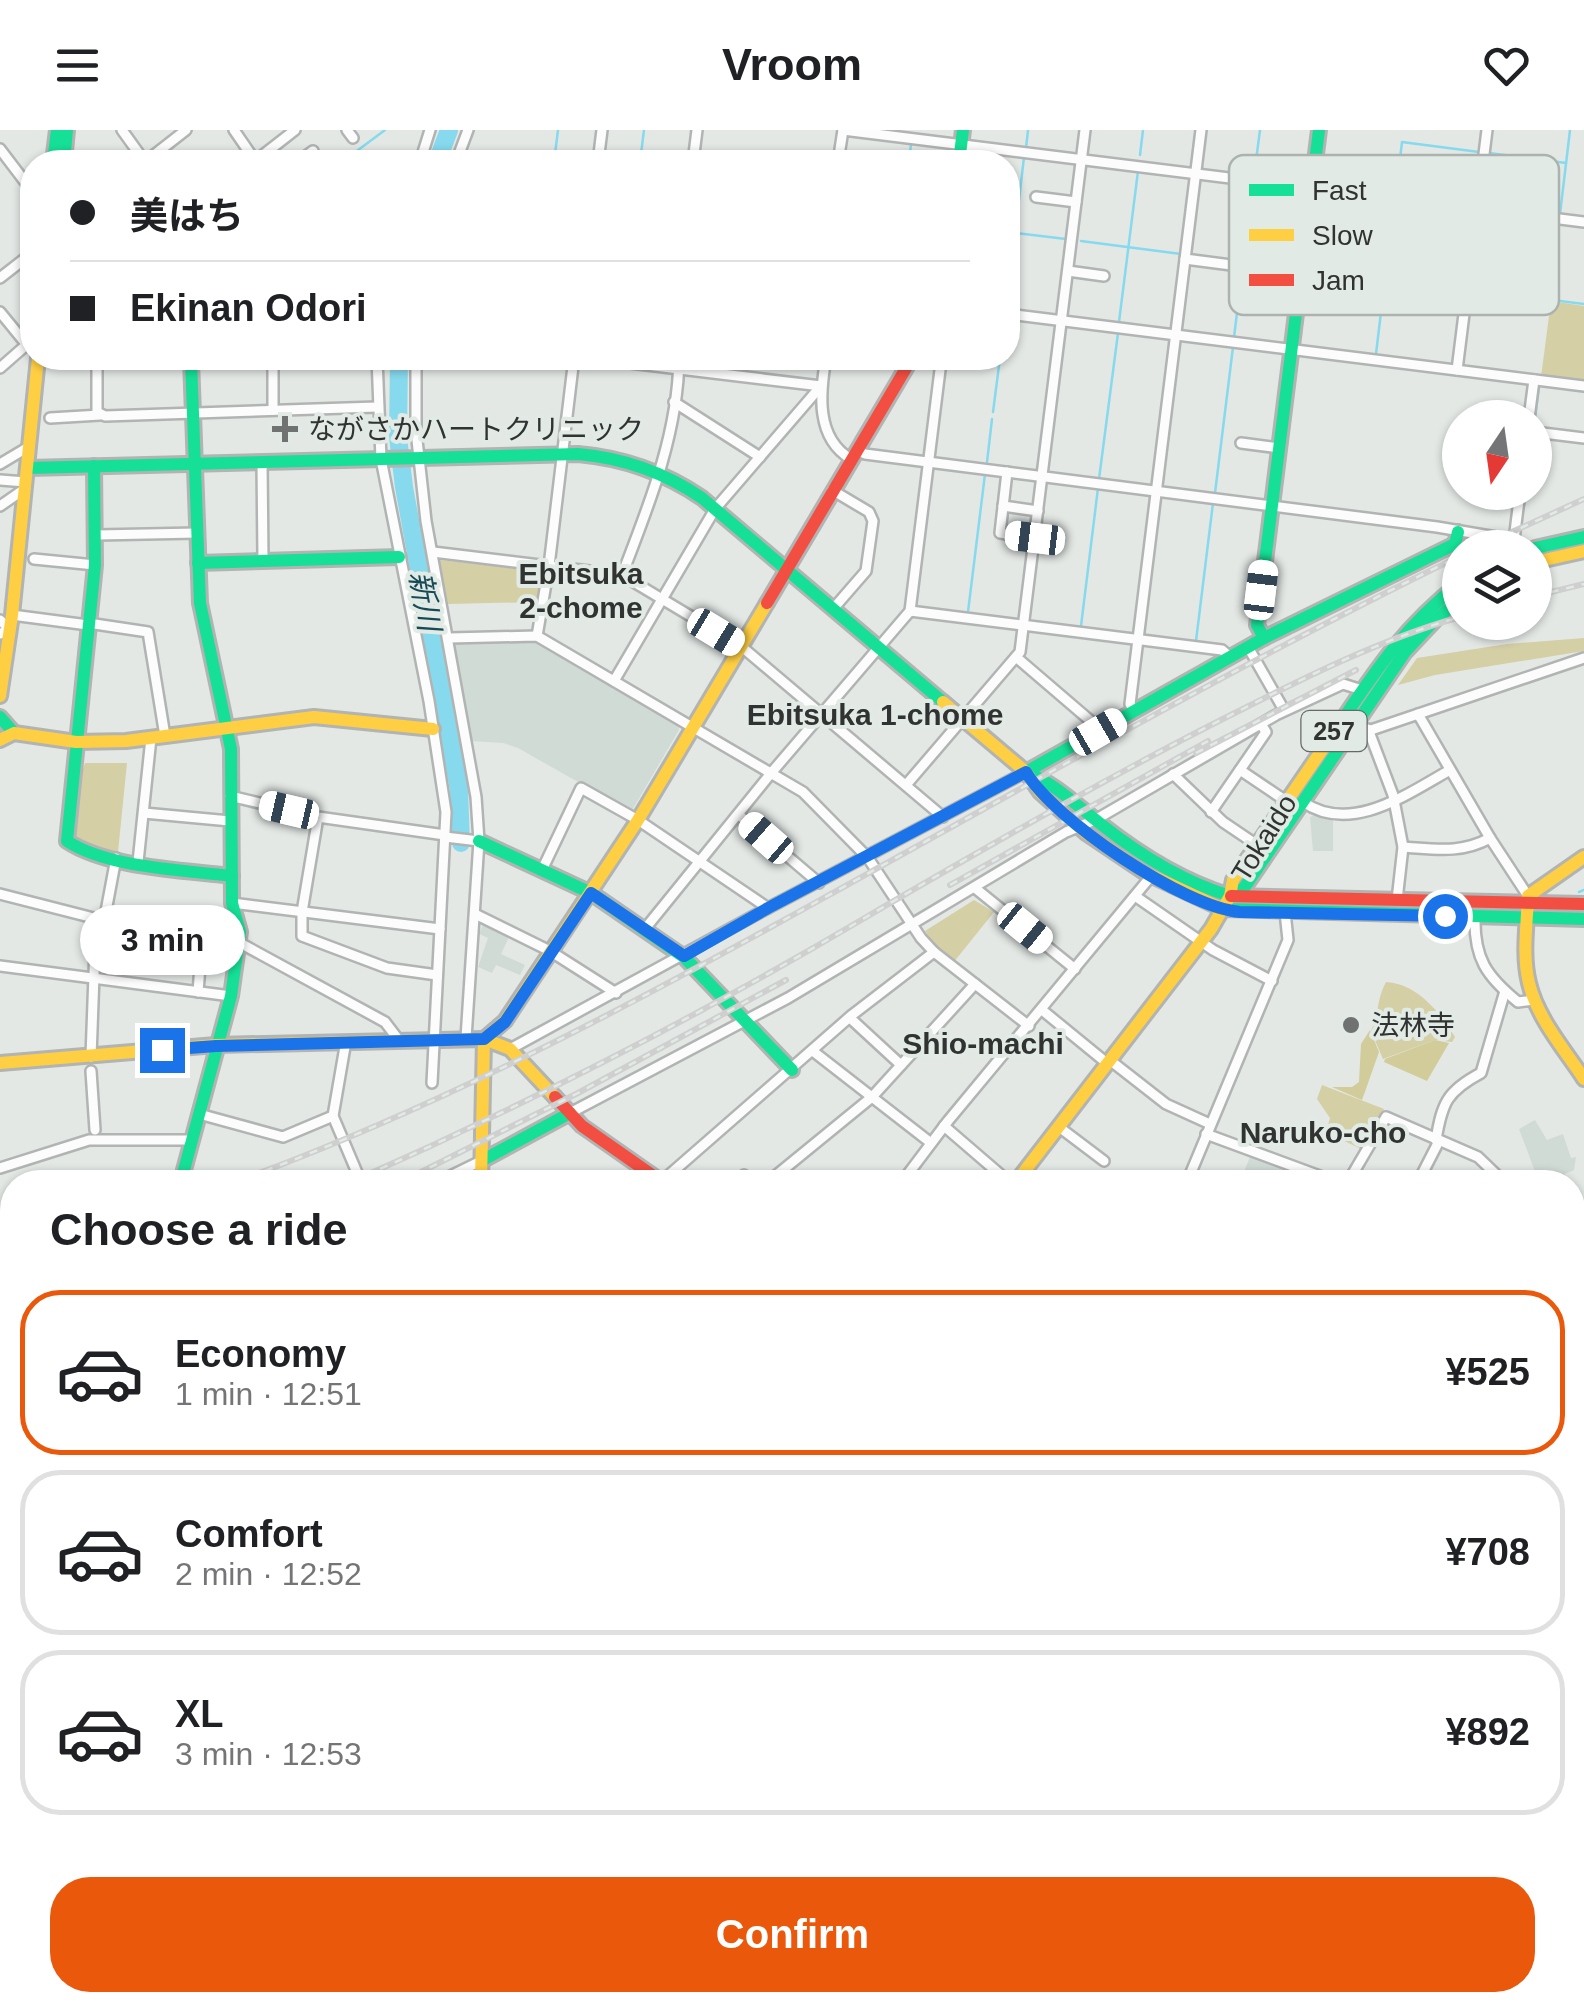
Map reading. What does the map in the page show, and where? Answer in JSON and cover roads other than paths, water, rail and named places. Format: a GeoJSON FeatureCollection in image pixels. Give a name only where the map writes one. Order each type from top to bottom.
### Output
{"type":"FeatureCollection","features":[{"type":"Feature","properties":{"kind":"main road"},"geometry":{"type":"LineString","coordinates":[[1316,155],[1319,130]]}},
{"type":"Feature","properties":{"kind":"main road"},"geometry":{"type":"LineString","coordinates":[[1264,638],[1257,625],[1296,315]]}},
{"type":"Feature","properties":{"kind":"main road"},"geometry":{"type":"LineString","coordinates":[[0,696],[5,625],[27,479],[37,370]]}},
{"type":"Feature","properties":{"kind":"main road"},"geometry":{"type":"LineString","coordinates":[[187,1170],[190,1140],[222,1032],[240,943],[238,917],[232,903],[231,749],[203,622],[191,370]]}},
{"type":"Feature","properties":{"kind":"main road"},"geometry":{"type":"LineString","coordinates":[[484,1039],[505,1022],[638,820],[905,370]]}},
{"type":"Feature","properties":{"kind":"main road"},"geometry":{"type":"LineString","coordinates":[[27,479],[94,466],[608,456],[661,473],[715,509],[1026,772],[1036,790],[1079,826],[1152,875],[1223,909],[1474,916],[1528,906],[1584,919]]}},
{"type":"Feature","properties":{"kind":"main road"},"geometry":{"type":"LineString","coordinates":[[94,466],[95,566],[67,841],[75,848],[116,858],[232,876]]}},
{"type":"Feature","properties":{"kind":"main road"},"geometry":{"type":"LineString","coordinates":[[1552,544],[1584,537]]}},
{"type":"Feature","properties":{"kind":"main road"},"geometry":{"type":"LineString","coordinates":[[1026,772],[1264,638],[1442,550]]}},
{"type":"Feature","properties":{"kind":"main road"},"geometry":{"type":"LineString","coordinates":[[1552,558],[1584,551]]}},
{"type":"Feature","properties":{"kind":"main road"},"geometry":{"type":"LineString","coordinates":[[198,563],[399,556]]}},
{"type":"Feature","properties":{"kind":"main road","name":"Tokaido"},"geometry":{"type":"LineString","coordinates":[[1230,896],[1233,880],[1362,690],[1415,620],[1442,598]]}},
{"type":"Feature","properties":{"kind":"main road","name":"Tokaido"},"geometry":{"type":"LineString","coordinates":[[1230,896],[1244,888],[1415,641],[1442,616]]}},
{"type":"Feature","properties":{"kind":"main road"},"geometry":{"type":"LineString","coordinates":[[0,717],[14,733]]}},
{"type":"Feature","properties":{"kind":"main road"},"geometry":{"type":"LineString","coordinates":[[0,740],[14,733],[76,742],[158,737],[226,726],[326,718],[433,729]]}},
{"type":"Feature","properties":{"kind":"main road"},"geometry":{"type":"LineString","coordinates":[[1026,772],[1046,778],[1095,820],[1150,857],[1230,896],[1528,906],[1584,904]]}},
{"type":"Feature","properties":{"kind":"main road"},"geometry":{"type":"LineString","coordinates":[[477,841],[591,893],[684,956],[792,1070]]}},
{"type":"Feature","properties":{"kind":"main road"},"geometry":{"type":"LineString","coordinates":[[1584,858],[1528,906],[1525,964],[1534,1000],[1584,1079]]}},
{"type":"Feature","properties":{"kind":"main road","name":"257"},"geometry":{"type":"LineString","coordinates":[[1223,909],[1230,896]]}},
{"type":"Feature","properties":{"kind":"main road","name":"Tokaido"},"geometry":{"type":"LineString","coordinates":[[1023,1170],[1202,942],[1223,909]]}},
{"type":"Feature","properties":{"kind":"main road"},"geometry":{"type":"LineString","coordinates":[[482,1170],[484,1039]]}},
{"type":"Feature","properties":{"kind":"main road"},"geometry":{"type":"LineString","coordinates":[[0,1063],[91,1064],[216,1046],[484,1039],[510,1049],[570,1113],[606,1145],[644,1170]]}},
{"type":"Feature","properties":{"kind":"main road"},"geometry":{"type":"LineString","coordinates":[[483,1160],[570,1113]]}},
{"type":"Feature","properties":{"kind":"street"},"geometry":{"type":"LineString","coordinates":[[160,150],[186,130]]}},
{"type":"Feature","properties":{"kind":"street"},"geometry":{"type":"LineString","coordinates":[[270,150],[296,130]]}},
{"type":"Feature","properties":{"kind":"street"},"geometry":{"type":"LineString","coordinates":[[843,130],[912,138],[962,137],[1082,160],[1229,178]]}},
{"type":"Feature","properties":{"kind":"street"},"geometry":{"type":"LineString","coordinates":[[906,785],[1016,658],[1024,625],[1085,130]]}},
{"type":"Feature","properties":{"kind":"street"},"geometry":{"type":"LineString","coordinates":[[1134,711],[1130,704],[1201,130]]}},
{"type":"Feature","properties":{"kind":"street"},"geometry":{"type":"LineString","coordinates":[[1484,155],[1487,130]]}},
{"type":"Feature","properties":{"kind":"street"},"geometry":{"type":"LineString","coordinates":[[0,149],[20,175]]}},
{"type":"Feature","properties":{"kind":"street"},"geometry":{"type":"LineString","coordinates":[[1036,197],[1076,202]]}},
{"type":"Feature","properties":{"kind":"street"},"geometry":{"type":"LineString","coordinates":[[1559,219],[1584,222]]}},
{"type":"Feature","properties":{"kind":"street"},"geometry":{"type":"LineString","coordinates":[[1185,259],[1229,265]]}},
{"type":"Feature","properties":{"kind":"street"},"geometry":{"type":"LineString","coordinates":[[0,278],[20,262]]}},
{"type":"Feature","properties":{"kind":"street"},"geometry":{"type":"LineString","coordinates":[[1068,271],[1104,276]]}},
{"type":"Feature","properties":{"kind":"street"},"geometry":{"type":"LineString","coordinates":[[0,312],[20,333]]}},
{"type":"Feature","properties":{"kind":"street"},"geometry":{"type":"LineString","coordinates":[[1457,370],[1464,315]]}},
{"type":"Feature","properties":{"kind":"street"},"geometry":{"type":"LineString","coordinates":[[1020,316],[1584,386]]}},
{"type":"Feature","properties":{"kind":"street"},"geometry":{"type":"LineString","coordinates":[[0,368],[20,351]]}},
{"type":"Feature","properties":{"kind":"street"},"geometry":{"type":"LineString","coordinates":[[98,370],[100,415]]}},
{"type":"Feature","properties":{"kind":"street"},"geometry":{"type":"LineString","coordinates":[[272,370],[274,410]]}},
{"type":"Feature","properties":{"kind":"street"},"geometry":{"type":"LineString","coordinates":[[377,370],[384,459],[443,787],[447,837],[432,1083]]}},
{"type":"Feature","properties":{"kind":"street"},"geometry":{"type":"LineString","coordinates":[[416,370],[416,458],[476,797],[474,914],[464,1038]]}},
{"type":"Feature","properties":{"kind":"street"},"geometry":{"type":"LineString","coordinates":[[537,636],[572,370]]}},
{"type":"Feature","properties":{"kind":"street"},"geometry":{"type":"LineString","coordinates":[[622,575],[661,473],[678,370]]}},
{"type":"Feature","properties":{"kind":"street"},"geometry":{"type":"LineString","coordinates":[[723,370],[822,386]]}},
{"type":"Feature","properties":{"kind":"street"},"geometry":{"type":"LineString","coordinates":[[824,370],[819,402],[841,453],[1444,530]]}},
{"type":"Feature","properties":{"kind":"street"},"geometry":{"type":"LineString","coordinates":[[644,930],[910,611],[940,370]]}},
{"type":"Feature","properties":{"kind":"street"},"geometry":{"type":"LineString","coordinates":[[1531,400],[1534,380]]}},
{"type":"Feature","properties":{"kind":"street"},"geometry":{"type":"LineString","coordinates":[[614,681],[715,509],[822,386]]}},
{"type":"Feature","properties":{"kind":"street"},"geometry":{"type":"LineString","coordinates":[[674,402],[760,457]]}},
{"type":"Feature","properties":{"kind":"street"},"geometry":{"type":"LineString","coordinates":[[50,418],[377,407]]}},
{"type":"Feature","properties":{"kind":"street"},"geometry":{"type":"LineString","coordinates":[[1552,434],[1584,438]]}},
{"type":"Feature","properties":{"kind":"street"},"geometry":{"type":"LineString","coordinates":[[1241,443],[1279,448]]}},
{"type":"Feature","properties":{"kind":"street"},"geometry":{"type":"LineString","coordinates":[[0,464],[30,446]]}},
{"type":"Feature","properties":{"kind":"street"},"geometry":{"type":"LineString","coordinates":[[262,462],[263,560]]}},
{"type":"Feature","properties":{"kind":"street"},"geometry":{"type":"LineString","coordinates":[[1007,472],[1000,533],[1035,538]]}},
{"type":"Feature","properties":{"kind":"street"},"geometry":{"type":"LineString","coordinates":[[0,480],[27,479]]}},
{"type":"Feature","properties":{"kind":"street"},"geometry":{"type":"LineString","coordinates":[[0,506],[27,479]]}},
{"type":"Feature","properties":{"kind":"street"},"geometry":{"type":"LineString","coordinates":[[832,490],[869,512],[873,521],[866,571],[833,609]]}},
{"type":"Feature","properties":{"kind":"street"},"geometry":{"type":"LineString","coordinates":[[1003,506],[1038,511]]}},
{"type":"Feature","properties":{"kind":"street"},"geometry":{"type":"LineString","coordinates":[[97,535],[197,534]]}},
{"type":"Feature","properties":{"kind":"street"},"geometry":{"type":"LineString","coordinates":[[432,552],[622,575],[742,647],[943,817]]}},
{"type":"Feature","properties":{"kind":"street"},"geometry":{"type":"LineString","coordinates":[[34,558],[95,566]]}},
{"type":"Feature","properties":{"kind":"street"},"geometry":{"type":"LineString","coordinates":[[910,611],[1226,651],[1230,657]]}},
{"type":"Feature","properties":{"kind":"street"},"geometry":{"type":"LineString","coordinates":[[5,625],[88,624],[148,632],[158,737],[138,862]]}},
{"type":"Feature","properties":{"kind":"street"},"geometry":{"type":"LineString","coordinates":[[449,638],[537,636],[803,792],[868,858],[934,952],[1029,1026]]}},
{"type":"Feature","properties":{"kind":"street"},"geometry":{"type":"LineString","coordinates":[[1248,647],[1284,710]]}},
{"type":"Feature","properties":{"kind":"street"},"geometry":{"type":"LineString","coordinates":[[1016,658],[1093,723],[1098,732]]}},
{"type":"Feature","properties":{"kind":"street"},"geometry":{"type":"LineString","coordinates":[[1370,730],[1584,658]]}},
{"type":"Feature","properties":{"kind":"street"},"geometry":{"type":"LineString","coordinates":[[570,1113],[745,1020],[1284,710],[1343,684],[1362,690]]}},
{"type":"Feature","properties":{"kind":"street"},"geometry":{"type":"LineString","coordinates":[[1418,714],[1528,906]]}},
{"type":"Feature","properties":{"kind":"street"},"geometry":{"type":"LineString","coordinates":[[1358,722],[1370,730],[1394,802],[1403,847],[1396,900]]}},
{"type":"Feature","properties":{"kind":"street"},"geometry":{"type":"LineString","coordinates":[[1211,812],[1266,732],[1261,724]]}},
{"type":"Feature","properties":{"kind":"street"},"geometry":{"type":"LineString","coordinates":[[1240,770],[1286,801]]}},
{"type":"Feature","properties":{"kind":"street"},"geometry":{"type":"LineString","coordinates":[[1303,802],[1318,812],[1373,811],[1450,770]]}},
{"type":"Feature","properties":{"kind":"street"},"geometry":{"type":"LineString","coordinates":[[510,1049],[1026,772]]}},
{"type":"Feature","properties":{"kind":"street"},"geometry":{"type":"LineString","coordinates":[[1173,774],[1211,812],[1257,845]]}},
{"type":"Feature","properties":{"kind":"street"},"geometry":{"type":"LineString","coordinates":[[542,870],[582,788],[638,820],[768,908]]}},
{"type":"Feature","properties":{"kind":"street"},"geometry":{"type":"LineString","coordinates":[[230,796],[318,817],[477,841]]}},
{"type":"Feature","properties":{"kind":"street"},"geometry":{"type":"LineString","coordinates":[[144,813],[230,821]]}},
{"type":"Feature","properties":{"kind":"street"},"geometry":{"type":"LineString","coordinates":[[739,815],[818,883]]}},
{"type":"Feature","properties":{"kind":"street"},"geometry":{"type":"LineString","coordinates":[[318,817],[302,912],[302,936],[386,968],[437,975]]}},
{"type":"Feature","properties":{"kind":"street"},"geometry":{"type":"LineString","coordinates":[[1403,847],[1457,851],[1490,838]]}},
{"type":"Feature","properties":{"kind":"street"},"geometry":{"type":"LineString","coordinates":[[95,1130],[91,1064],[94,952],[116,858]]}},
{"type":"Feature","properties":{"kind":"street"},"geometry":{"type":"LineString","coordinates":[[911,1170],[1152,875]]}},
{"type":"Feature","properties":{"kind":"street"},"geometry":{"type":"LineString","coordinates":[[974,888],[1075,969]]}},
{"type":"Feature","properties":{"kind":"street"},"geometry":{"type":"LineString","coordinates":[[0,894],[100,921],[240,943],[385,1022],[398,1039]]}},
{"type":"Feature","properties":{"kind":"street"},"geometry":{"type":"LineString","coordinates":[[1136,896],[1202,942],[1272,981]]}},
{"type":"Feature","properties":{"kind":"street"},"geometry":{"type":"LineString","coordinates":[[232,903],[440,929]]}},
{"type":"Feature","properties":{"kind":"street"},"geometry":{"type":"LineString","coordinates":[[1192,1170],[1289,936],[1285,912]]}},
{"type":"Feature","properties":{"kind":"street"},"geometry":{"type":"LineString","coordinates":[[474,914],[550,951],[616,993]]}},
{"type":"Feature","properties":{"kind":"street"},"geometry":{"type":"LineString","coordinates":[[1474,916],[1476,951],[1505,991],[1520,1003],[1534,1000]]}},
{"type":"Feature","properties":{"kind":"street"},"geometry":{"type":"LineString","coordinates":[[94,952],[200,966],[198,992]]}},
{"type":"Feature","properties":{"kind":"street"},"geometry":{"type":"LineString","coordinates":[[676,1170],[850,1018],[934,952]]}},
{"type":"Feature","properties":{"kind":"street"},"geometry":{"type":"LineString","coordinates":[[0,966],[231,996]]}},
{"type":"Feature","properties":{"kind":"street"},"geometry":{"type":"LineString","coordinates":[[783,1170],[872,1097],[975,984]]}},
{"type":"Feature","properties":{"kind":"street"},"geometry":{"type":"LineString","coordinates":[[1423,1170],[1437,1140],[1448,1096],[1481,1073],[1505,991]]}},
{"type":"Feature","properties":{"kind":"street"},"geometry":{"type":"LineString","coordinates":[[1042,1010],[1166,1104],[1208,1129],[1307,1170]]}},
{"type":"Feature","properties":{"kind":"street"},"geometry":{"type":"LineString","coordinates":[[850,1018],[902,1064]]}},
{"type":"Feature","properties":{"kind":"street"},"geometry":{"type":"LineString","coordinates":[[346,1041],[333,1116],[356,1170]]}},
{"type":"Feature","properties":{"kind":"street"},"geometry":{"type":"LineString","coordinates":[[814,1052],[931,1143]]}},
{"type":"Feature","properties":{"kind":"street"},"geometry":{"type":"LineString","coordinates":[[199,1114],[283,1137],[333,1116]]}},
{"type":"Feature","properties":{"kind":"street"},"geometry":{"type":"LineString","coordinates":[[1355,1170],[1386,1117],[1484,1160],[1493,1170]]}},
{"type":"Feature","properties":{"kind":"street"},"geometry":{"type":"LineString","coordinates":[[944,1126],[998,1170]]}},
{"type":"Feature","properties":{"kind":"street"},"geometry":{"type":"LineString","coordinates":[[1059,1126],[1104,1161]]}},
{"type":"Feature","properties":{"kind":"street"},"geometry":{"type":"LineString","coordinates":[[0,1168],[89,1140],[190,1140]]}},
{"type":"Feature","properties":{"kind":"street"},"geometry":{"type":"LineString","coordinates":[[463,1170],[483,1160]]}},
{"type":"Feature","properties":{"kind":"waterway"},"geometry":{"type":"LineString","coordinates":[[358,150],[385,130]]}},
{"type":"Feature","properties":{"kind":"waterway","name":"新川"},"geometry":{"type":"LineString","coordinates":[[442,150],[449,130]]}},
{"type":"Feature","properties":{"kind":"waterway"},"geometry":{"type":"LineString","coordinates":[[556,150],[558,130]]}},
{"type":"Feature","properties":{"kind":"waterway"},"geometry":{"type":"LineString","coordinates":[[642,150],[644,130]]}},
{"type":"Feature","properties":{"kind":"waterway"},"geometry":{"type":"LineString","coordinates":[[1026,148],[1028,130]]}},
{"type":"Feature","properties":{"kind":"waterway"},"geometry":{"type":"LineString","coordinates":[[1140,155],[1143,130]]}},
{"type":"Feature","properties":{"kind":"waterway"},"geometry":{"type":"LineString","coordinates":[[1257,155],[1260,130]]}},
{"type":"Feature","properties":{"kind":"waterway"},"geometry":{"type":"LineString","coordinates":[[1560,214],[1570,130]]}},
{"type":"Feature","properties":{"kind":"waterway"},"geometry":{"type":"LineString","coordinates":[[1400,155],[1402,142],[1479,152]]}},
{"type":"Feature","properties":{"kind":"waterway"},"geometry":{"type":"LineString","coordinates":[[910,150],[911,144]]}},
{"type":"Feature","properties":{"kind":"waterway"},"geometry":{"type":"LineString","coordinates":[[1489,153],[1504,155]]}},
{"type":"Feature","properties":{"kind":"waterway"},"geometry":{"type":"LineString","coordinates":[[1020,191],[1024,157]]}},
{"type":"Feature","properties":{"kind":"waterway"},"geometry":{"type":"LineString","coordinates":[[1559,162],[1566,163]]}},
{"type":"Feature","properties":{"kind":"waterway"},"geometry":{"type":"LineString","coordinates":[[1119,322],[1138,171]]}},
{"type":"Feature","properties":{"kind":"waterway"},"geometry":{"type":"LineString","coordinates":[[1020,233],[1066,239]]}},
{"type":"Feature","properties":{"kind":"waterway"},"geometry":{"type":"LineString","coordinates":[[1081,241],[1181,254]]}},
{"type":"Feature","properties":{"kind":"waterway"},"geometry":{"type":"LineString","coordinates":[[1190,255],[1229,260]]}},
{"type":"Feature","properties":{"kind":"waterway"},"geometry":{"type":"LineString","coordinates":[[1559,301],[1584,304]]}},
{"type":"Feature","properties":{"kind":"waterway"},"geometry":{"type":"LineString","coordinates":[[1234,337],[1237,315]]}},
{"type":"Feature","properties":{"kind":"waterway"},"geometry":{"type":"LineString","coordinates":[[1376,354],[1381,315]]}},
{"type":"Feature","properties":{"kind":"waterway"},"geometry":{"type":"LineString","coordinates":[[1099,479],[1118,333]]}},
{"type":"Feature","properties":{"kind":"waterway"},"geometry":{"type":"LineString","coordinates":[[1215,493],[1233,347]]}},
{"type":"Feature","properties":{"kind":"waterway","name":"新川"},"geometry":{"type":"LineString","coordinates":[[399,370],[398,437],[404,487],[459,790],[461,843]]}},
{"type":"Feature","properties":{"kind":"waterway"},"geometry":{"type":"LineString","coordinates":[[993,412],[998,370]]}},
{"type":"Feature","properties":{"kind":"waterway"},"geometry":{"type":"LineString","coordinates":[[1537,400],[1539,387]]}},
{"type":"Feature","properties":{"kind":"waterway"},"geometry":{"type":"LineString","coordinates":[[987,462],[992,419]]}},
{"type":"Feature","properties":{"kind":"waterway"},"geometry":{"type":"LineString","coordinates":[[968,612],[985,474]]}},
{"type":"Feature","properties":{"kind":"waterway"},"geometry":{"type":"LineString","coordinates":[[1081,626],[1098,488]]}},
{"type":"Feature","properties":{"kind":"waterway"},"geometry":{"type":"LineString","coordinates":[[1196,641],[1213,503]]}},
{"type":"Feature","properties":{"kind":"waterway"},"geometry":{"type":"LineString","coordinates":[[1579,892],[1584,890]]}},
{"type":"Feature","properties":{"kind":"railway"},"geometry":{"type":"LineString","coordinates":[[1516,530],[1584,499]]}},
{"type":"Feature","properties":{"kind":"railway"},"geometry":{"type":"LineString","coordinates":[[266,1170],[460,1088],[606,1016],[1218,681],[1442,565]]}},
{"type":"Feature","properties":{"kind":"railway"},"geometry":{"type":"LineString","coordinates":[[1552,592],[1584,584]]}},
{"type":"Feature","properties":{"kind":"railway"},"geometry":{"type":"LineString","coordinates":[[377,1170],[678,1023],[1038,818],[1211,725],[1364,651],[1442,622]]}},
{"type":"Feature","properties":{"kind":"railway"},"geometry":{"type":"LineString","coordinates":[[1196,753],[1356,670]]}},
{"type":"Feature","properties":{"kind":"railway"},"geometry":{"type":"LineString","coordinates":[[950,885],[1208,741]]}},
{"type":"Feature","properties":{"kind":"railway"},"geometry":{"type":"LineString","coordinates":[[425,1170],[578,1093],[786,980]]}},
{"type":"Feature","properties":{"kind":"place","name":"ながさかハートクリニック"},"geometry":{"type":"Point","coordinates":[285,429]}},
{"type":"Feature","properties":{"kind":"place","name":"法林寺"},"geometry":{"type":"Point","coordinates":[1351,1025]}},
{"type":"Feature","properties":{"kind":"district","name":"Ebitsuka 2-chome"},"geometry":{"type":"Point","coordinates":[581,590]}},
{"type":"Feature","properties":{"kind":"district","name":"Ebitsuka 1-chome"},"geometry":{"type":"Point","coordinates":[875,714]}},
{"type":"Feature","properties":{"kind":"district","name":"Shio-machi"},"geometry":{"type":"Point","coordinates":[983,1043]}},
{"type":"Feature","properties":{"kind":"district","name":"Naruko-cho"},"geometry":{"type":"Point","coordinates":[1323,1132]}}]}
